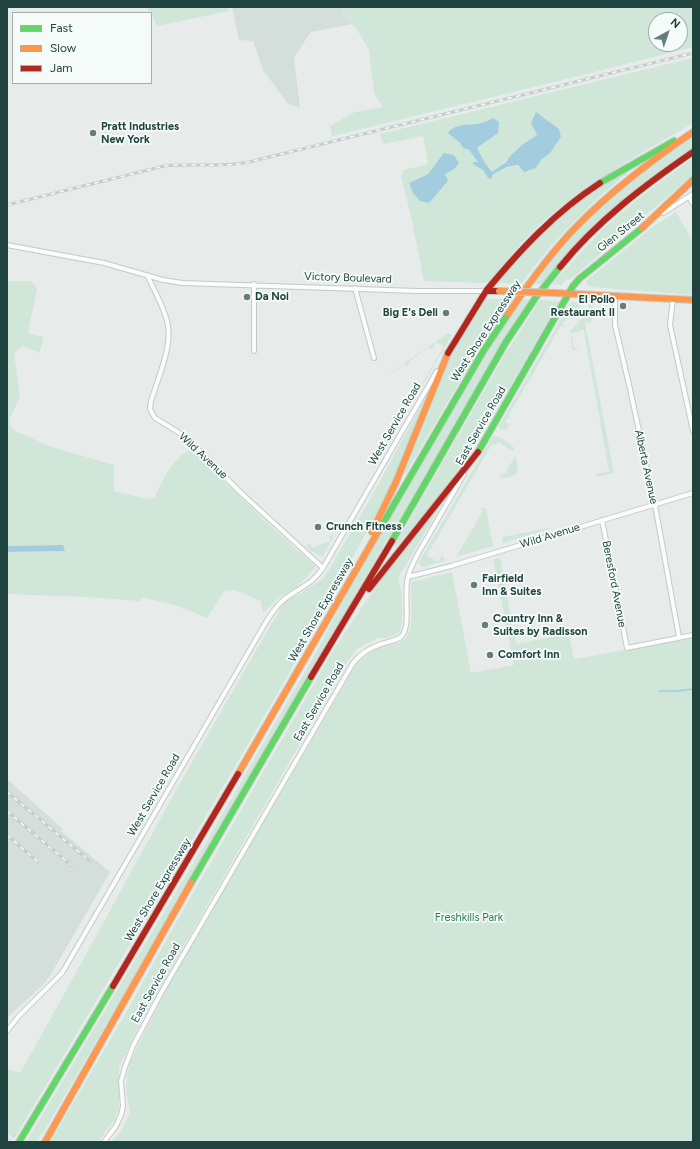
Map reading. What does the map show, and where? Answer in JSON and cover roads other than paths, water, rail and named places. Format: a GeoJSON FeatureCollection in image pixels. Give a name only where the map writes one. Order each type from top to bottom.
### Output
{"type":"FeatureCollection","features":[{"type":"Feature","properties":{"kind":"main road","name":"West Service Road"},"geometry":{"type":"LineString","coordinates":[[448,352],[486,291],[524,245],[567,206],[603,181],[677,139],[691,134]]}},
{"type":"Feature","properties":{"kind":"main road","name":"West Shore Expressway"},"geometry":{"type":"LineString","coordinates":[[19,1142],[162,903],[484,350],[518,297],[563,241],[590,213],[633,176],[691,134]]}},
{"type":"Feature","properties":{"kind":"main road","name":"West Shore Expressway"},"geometry":{"type":"LineString","coordinates":[[45,1142],[179,904],[521,318],[574,251],[601,224],[659,175],[693,152]]}},
{"type":"Feature","properties":{"kind":"main road"},"geometry":{"type":"LineString","coordinates":[[642,228],[693,180]]}},
{"type":"Feature","properties":{"kind":"main road","name":"Glen Street"},"geometry":{"type":"LineString","coordinates":[[568,294],[579,279],[642,228]]}},
{"type":"Feature","properties":{"kind":"main road","name":"Victory Boulevard"},"geometry":{"type":"LineString","coordinates":[[486,291],[693,300]]}},
{"type":"Feature","properties":{"kind":"main road","name":"East Service Road"},"geometry":{"type":"LineString","coordinates":[[478,452],[568,294]]}},
{"type":"Feature","properties":{"kind":"main road"},"geometry":{"type":"LineString","coordinates":[[319,634],[378,522],[396,482],[448,352]]}},
{"type":"Feature","properties":{"kind":"main road"},"geometry":{"type":"LineString","coordinates":[[350,610],[363,596],[478,452]]}},
{"type":"Feature","properties":{"kind":"street","name":"Glen Street"},"geometry":{"type":"LineString","coordinates":[[642,228],[660,214],[693,194]]}},
{"type":"Feature","properties":{"kind":"street"},"geometry":{"type":"LineString","coordinates":[[689,197],[693,204]]}},
{"type":"Feature","properties":{"kind":"street","name":"Victory Boulevard"},"geometry":{"type":"LineString","coordinates":[[7,245],[86,259],[167,281],[182,283],[254,284],[417,291],[486,291]]}},
{"type":"Feature","properties":{"kind":"street","name":"Wild Avenue"},"geometry":{"type":"LineString","coordinates":[[147,275],[165,315],[168,326],[169,342],[151,401],[150,409],[152,414],[155,418],[178,432],[192,443],[239,491],[322,570]]}},
{"type":"Feature","properties":{"kind":"street"},"geometry":{"type":"LineString","coordinates":[[254,284],[254,351]]}},
{"type":"Feature","properties":{"kind":"street"},"geometry":{"type":"LineString","coordinates":[[355,288],[374,358]]}},
{"type":"Feature","properties":{"kind":"street","name":"Alberta Avenue"},"geometry":{"type":"LineString","coordinates":[[615,296],[615,326],[655,504],[679,637]]}},
{"type":"Feature","properties":{"kind":"street"},"geometry":{"type":"LineString","coordinates":[[673,299],[670,325],[693,431]]}},
{"type":"Feature","properties":{"kind":"street","name":"West Service Road"},"geometry":{"type":"LineString","coordinates":[[7,1031],[18,1017],[62,974],[262,628],[276,606],[285,598],[304,588],[322,570],[448,352]]}},
{"type":"Feature","properties":{"kind":"street","name":"East Service Road"},"geometry":{"type":"LineString","coordinates":[[104,1142],[116,1126],[121,1115],[123,1106],[121,1081],[124,1067],[133,1046],[161,993],[353,663],[368,649],[393,641],[401,636],[406,623],[406,586],[414,559],[478,452]]}},
{"type":"Feature","properties":{"kind":"street","name":"Wild Avenue"},"geometry":{"type":"LineString","coordinates":[[408,577],[451,566],[693,493]]}},
{"type":"Feature","properties":{"kind":"street","name":"Beresford Avenue"},"geometry":{"type":"LineString","coordinates":[[602,520],[627,648],[679,637]]}},
{"type":"Feature","properties":{"kind":"street"},"geometry":{"type":"LineString","coordinates":[[679,637],[693,635]]}},
{"type":"Feature","properties":{"kind":"water"},"geometry":{"type":"Polygon","coordinates":[[[536,112],[559,129],[561,137],[550,153],[541,160],[536,168],[524,172],[518,165],[507,167],[492,175],[492,179],[488,178],[483,170],[474,165],[473,162],[478,162],[469,150],[463,148],[460,143],[448,133],[455,127],[486,122],[493,118],[499,122],[498,133],[477,148],[492,172],[506,162],[509,157],[522,145],[537,135],[531,123],[536,112]]]}},
{"type":"Feature","properties":{"kind":"water"},"geometry":{"type":"Polygon","coordinates":[[[444,153],[454,155],[459,163],[454,169],[445,174],[448,181],[429,203],[420,201],[413,193],[409,183],[428,174],[444,153]]]}},
{"type":"Feature","properties":{"kind":"water"},"geometry":{"type":"Polygon","coordinates":[[[63,545],[65,551],[7,552],[7,546],[63,545]]]}},
{"type":"Feature","properties":{"kind":"waterway"},"geometry":{"type":"LineString","coordinates":[[659,691],[693,689]]}},
{"type":"Feature","properties":{"kind":"railway"},"geometry":{"type":"LineString","coordinates":[[7,205],[164,166],[228,165],[249,162],[693,53]]}},
{"type":"Feature","properties":{"kind":"railway"},"geometry":{"type":"LineString","coordinates":[[7,792],[91,862]]}},
{"type":"Feature","properties":{"kind":"railway"},"geometry":{"type":"LineString","coordinates":[[7,811],[71,865]]}},
{"type":"Feature","properties":{"kind":"railway"},"geometry":{"type":"LineString","coordinates":[[7,835],[38,862]]}},
{"type":"Feature","properties":{"kind":"place","name":"Pratt Industries New York"},"geometry":{"type":"Point","coordinates":[93,133]}},
{"type":"Feature","properties":{"kind":"place","name":"Da Noi"},"geometry":{"type":"Point","coordinates":[247,297]}},
{"type":"Feature","properties":{"kind":"place","name":"El Pollo Restaurant II"},"geometry":{"type":"Point","coordinates":[623,306]}},
{"type":"Feature","properties":{"kind":"place","name":"Big E's Deli"},"geometry":{"type":"Point","coordinates":[446,313]}},
{"type":"Feature","properties":{"kind":"place","name":"Crunch Fitness"},"geometry":{"type":"Point","coordinates":[318,527]}},
{"type":"Feature","properties":{"kind":"place","name":"Fairfield Inn & Suites"},"geometry":{"type":"Point","coordinates":[474,585]}},
{"type":"Feature","properties":{"kind":"place","name":"Country Inn & Suites by Radisson"},"geometry":{"type":"Point","coordinates":[485,625]}},
{"type":"Feature","properties":{"kind":"place","name":"Comfort Inn"},"geometry":{"type":"Point","coordinates":[490,655]}},
{"type":"Feature","properties":{"kind":"park label","name":"Freshkills Park"},"geometry":{"type":"Point","coordinates":[469,918]}}]}
